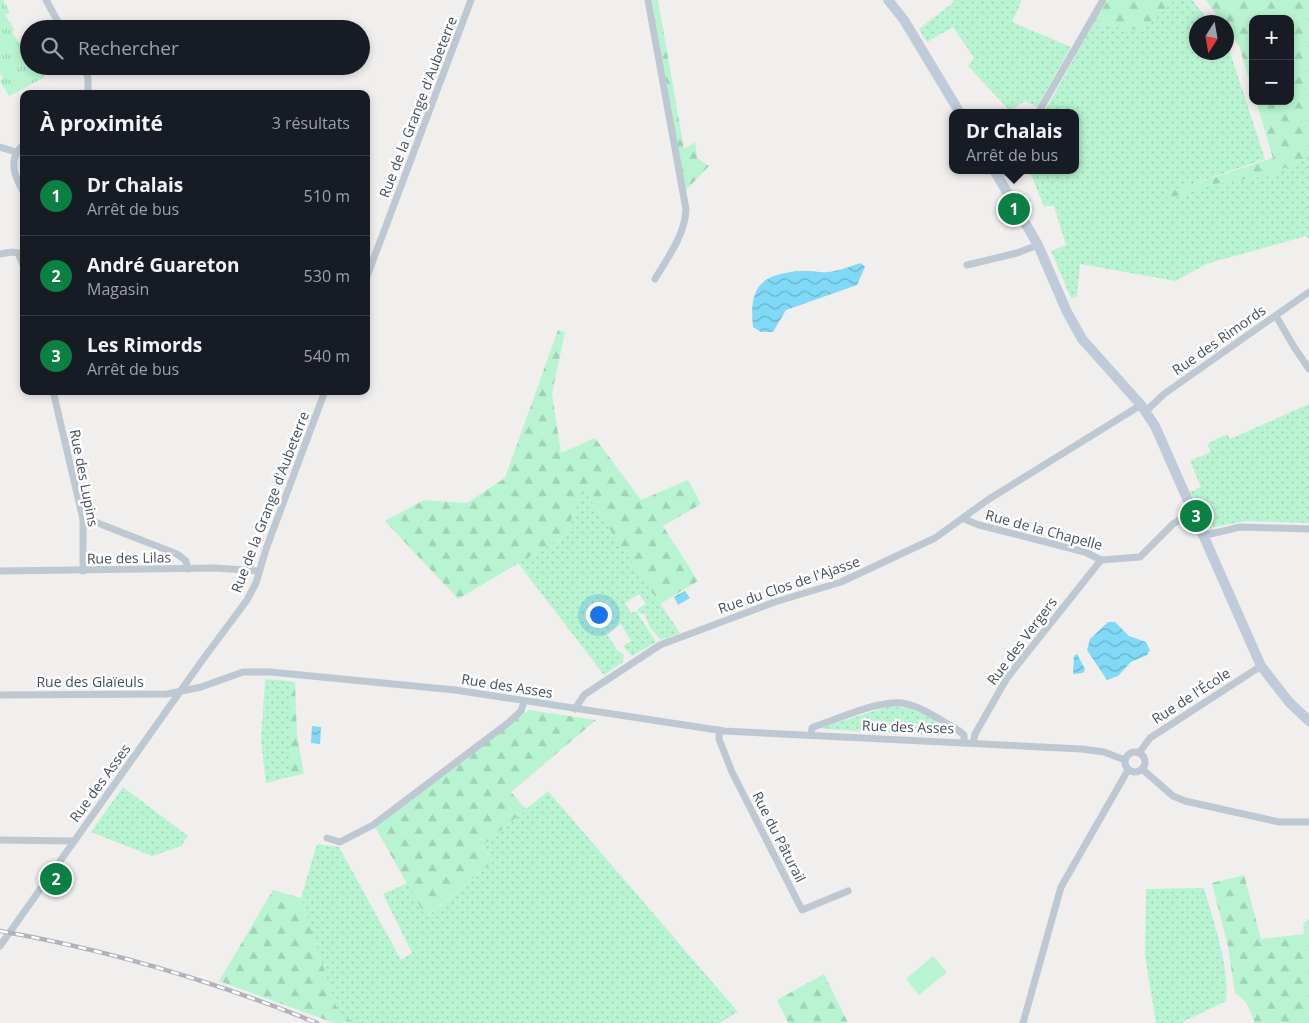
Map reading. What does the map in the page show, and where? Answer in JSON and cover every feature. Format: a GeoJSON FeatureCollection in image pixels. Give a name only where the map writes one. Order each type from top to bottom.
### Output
{"type":"FeatureCollection","features":[{"type":"Feature","properties":{"kind":"main road"},"geometry":{"type":"LineString","coordinates":[[888,0],[904,20],[958,109]]}},
{"type":"Feature","properties":{"kind":"main road"},"geometry":{"type":"LineString","coordinates":[[1000,174],[1038,245],[1067,312],[1082,339],[1143,408],[1154,426],[1261,666],[1289,702],[1309,721]]}},
{"type":"Feature","properties":{"kind":"street"},"geometry":{"type":"LineString","coordinates":[[46,0],[57,20]]}},
{"type":"Feature","properties":{"kind":"street","name":"Rue de la Grange d'Aubeterre"},"geometry":{"type":"LineString","coordinates":[[370,268],[471,0]]}},
{"type":"Feature","properties":{"kind":"street"},"geometry":{"type":"LineString","coordinates":[[648,0],[686,209],[686,222],[655,279]]}},
{"type":"Feature","properties":{"kind":"street"},"geometry":{"type":"LineString","coordinates":[[1040,109],[1103,0]]}},
{"type":"Feature","properties":{"kind":"street"},"geometry":{"type":"LineString","coordinates":[[87,75],[88,90]]}},
{"type":"Feature","properties":{"kind":"street"},"geometry":{"type":"LineString","coordinates":[[0,146],[16,152]]}},
{"type":"Feature","properties":{"kind":"street"},"geometry":{"type":"LineString","coordinates":[[20,148],[16,152],[13,170],[20,185]]}},
{"type":"Feature","properties":{"kind":"street"},"geometry":{"type":"LineString","coordinates":[[967,265],[1017,253],[1038,245]]}},
{"type":"Feature","properties":{"kind":"street"},"geometry":{"type":"LineString","coordinates":[[0,254],[12,252],[20,255]]}},
{"type":"Feature","properties":{"kind":"street","name":"Rue des Rimords"},"geometry":{"type":"LineString","coordinates":[[1143,408],[1309,292]]}},
{"type":"Feature","properties":{"kind":"street"},"geometry":{"type":"LineString","coordinates":[[1276,316],[1309,369]]}},
{"type":"Feature","properties":{"kind":"street","name":"Rue des Lupins"},"geometry":{"type":"LineString","coordinates":[[54,395],[83,519],[83,571]]}},
{"type":"Feature","properties":{"kind":"street","name":"Rue de la Grange d'Aubeterre"},"geometry":{"type":"LineString","coordinates":[[180,692],[247,600],[323,395]]}},
{"type":"Feature","properties":{"kind":"street","name":"Rue du Clos de l'Ajasse"},"geometry":{"type":"LineString","coordinates":[[575,709],[584,695],[660,645],[775,602],[841,582],[934,538],[964,519],[989,499],[1143,408]]}},
{"type":"Feature","properties":{"kind":"street","name":"Rue de la Chapelle"},"geometry":{"type":"LineString","coordinates":[[964,519],[979,526],[1085,552],[1101,560],[1140,556],[1148,551],[1173,524],[1192,512]]}},
{"type":"Feature","properties":{"kind":"street"},"geometry":{"type":"LineString","coordinates":[[83,519],[90,520],[177,554],[186,561],[188,569]]}},
{"type":"Feature","properties":{"kind":"street"},"geometry":{"type":"LineString","coordinates":[[1202,536],[1240,527],[1309,529]]}},
{"type":"Feature","properties":{"kind":"street","name":"Rue des Vergers"},"geometry":{"type":"LineString","coordinates":[[973,743],[975,734],[1007,678],[1101,560]]}},
{"type":"Feature","properties":{"kind":"street","name":"Rue des Lilas"},"geometry":{"type":"LineString","coordinates":[[0,572],[188,569],[259,571]]}},
{"type":"Feature","properties":{"kind":"street","name":"Rue de l'École"},"geometry":{"type":"LineString","coordinates":[[1139,753],[1150,738],[1261,666]]}},
{"type":"Feature","properties":{"kind":"street","name":"Rue des Asses"},"geometry":{"type":"LineString","coordinates":[[0,946],[180,692],[243,672],[258,671],[446,690],[719,730],[1094,750],[1125,760]]}},
{"type":"Feature","properties":{"kind":"street","name":"Rue des Glaïeuls"},"geometry":{"type":"LineString","coordinates":[[0,695],[167,694],[180,692]]}},
{"type":"Feature","properties":{"kind":"street"},"geometry":{"type":"LineString","coordinates":[[327,838],[340,842],[373,825],[508,723],[521,711],[524,702]]}},
{"type":"Feature","properties":{"kind":"street"},"geometry":{"type":"LineString","coordinates":[[810,735],[812,728],[816,726],[876,707],[898,703],[915,708],[958,730],[964,736],[964,742]]}},
{"type":"Feature","properties":{"kind":"street","name":"Rue du Pâturail"},"geometry":{"type":"LineString","coordinates":[[719,730],[719,739],[732,772],[802,910],[848,891]]}},
{"type":"Feature","properties":{"kind":"street"},"geometry":{"type":"LineString","coordinates":[[1023,1023],[1061,886],[1128,770],[1125,760],[1131,753],[1139,753],[1145,760],[1142,769],[1137,772],[1128,770]]}},
{"type":"Feature","properties":{"kind":"street"},"geometry":{"type":"LineString","coordinates":[[1142,769],[1173,796],[1185,801],[1279,822],[1309,822]]}},
{"type":"Feature","properties":{"kind":"street"},"geometry":{"type":"LineString","coordinates":[[0,840],[74,840]]}},
{"type":"Feature","properties":{"kind":"green space"},"geometry":{"type":"Polygon","coordinates":[[[0,0],[3,0],[10,12],[5,15],[15,30],[12,32],[20,44],[20,75],[44,75],[45,77],[9,96],[0,81],[3,78],[0,73],[0,0]]]}},
{"type":"Feature","properties":{"kind":"green space"},"geometry":{"type":"Polygon","coordinates":[[[652,0],[658,0],[684,149],[695,142],[697,158],[709,166],[685,191],[652,0]]]}},
{"type":"Feature","properties":{"kind":"green space"},"geometry":{"type":"Polygon","coordinates":[[[952,0],[1022,0],[1012,22],[1071,47],[1037,107],[1025,101],[1013,109],[1008,109],[968,66],[974,58],[953,27],[927,42],[919,29],[954,2],[952,0]]]}},
{"type":"Feature","properties":{"kind":"green space"},"geometry":{"type":"Polygon","coordinates":[[[1108,0],[1174,0],[1142,31],[1094,22],[1108,0]]]}},
{"type":"Feature","properties":{"kind":"green space"},"geometry":{"type":"Polygon","coordinates":[[[1174,0],[1192,0],[1204,15],[1189,15],[1189,60],[1233,60],[1265,159],[1167,193],[1168,198],[1215,184],[1270,175],[1309,156],[1309,240],[1306,236],[1206,264],[1176,281],[1080,264],[1077,297],[1071,298],[1051,251],[1066,245],[1054,206],[1044,206],[1031,174],[1079,174],[1079,109],[1046,109],[1094,22],[1142,31],[1174,0]]]}},
{"type":"Feature","properties":{"kind":"green space"},"geometry":{"type":"Polygon","coordinates":[[[1206,0],[1309,0],[1309,156],[1270,175],[1215,184],[1168,199],[1166,193],[1273,158],[1257,105],[1294,105],[1294,15],[1249,15],[1249,79],[1239,46],[1234,39],[1234,15],[1217,15],[1206,0]]]}},
{"type":"Feature","properties":{"kind":"green space"},"geometry":{"type":"Polygon","coordinates":[[[558,330],[565,332],[552,394],[561,453],[595,438],[641,500],[688,480],[701,504],[663,526],[698,581],[660,604],[582,487],[566,535],[458,599],[385,521],[424,500],[467,503],[505,478],[558,330]]]}},
{"type":"Feature","properties":{"kind":"green space"},"geometry":{"type":"Polygon","coordinates":[[[1309,404],[1309,523],[1246,521],[1209,528],[1205,526],[1190,492],[1201,487],[1190,461],[1211,452],[1207,444],[1227,434],[1230,439],[1309,404]]]}},
{"type":"Feature","properties":{"kind":"green space"},"geometry":{"type":"Polygon","coordinates":[[[582,487],[680,633],[661,640],[650,628],[645,614],[639,613],[638,609],[646,604],[639,594],[625,603],[631,613],[636,611],[656,642],[632,656],[623,646],[631,641],[621,624],[606,633],[618,651],[624,655],[623,662],[604,675],[518,563],[566,535],[582,487]]]}},
{"type":"Feature","properties":{"kind":"green space"},"geometry":{"type":"Polygon","coordinates":[[[265,679],[289,681],[289,777],[266,783],[261,741],[265,679]]]}},
{"type":"Feature","properties":{"kind":"green space"},"geometry":{"type":"Polygon","coordinates":[[[289,681],[295,682],[297,735],[304,774],[289,777],[289,681]]]}},
{"type":"Feature","properties":{"kind":"green space"},"geometry":{"type":"Polygon","coordinates":[[[890,706],[907,708],[922,713],[953,729],[954,734],[951,736],[823,729],[822,727],[890,706]]]}},
{"type":"Feature","properties":{"kind":"green space"},"geometry":{"type":"Polygon","coordinates":[[[529,710],[596,720],[511,792],[526,809],[482,846],[494,861],[426,917],[375,827],[529,710]]]}},
{"type":"Feature","properties":{"kind":"green space"},"geometry":{"type":"Polygon","coordinates":[[[123,787],[188,836],[181,846],[152,856],[91,832],[123,787]]]}},
{"type":"Feature","properties":{"kind":"green space"},"geometry":{"type":"Polygon","coordinates":[[[548,791],[738,1012],[719,1023],[357,1023],[339,1016],[301,898],[317,844],[339,847],[401,960],[412,953],[383,894],[408,883],[427,917],[494,861],[482,846],[548,791]]]}},
{"type":"Feature","properties":{"kind":"green space"},"geometry":{"type":"Polygon","coordinates":[[[1244,875],[1261,939],[1304,934],[1303,923],[1309,919],[1309,1023],[1255,1023],[1246,1002],[1235,993],[1228,947],[1212,883],[1244,875]]]}},
{"type":"Feature","properties":{"kind":"green space"},"geometry":{"type":"Polygon","coordinates":[[[1204,888],[1226,974],[1226,1001],[1181,1023],[1156,1023],[1145,956],[1146,889],[1204,888]]]}},
{"type":"Feature","properties":{"kind":"green space"},"geometry":{"type":"Polygon","coordinates":[[[273,890],[301,898],[339,1015],[357,1023],[334,1023],[219,981],[273,890]]]}},
{"type":"Feature","properties":{"kind":"green space"},"geometry":{"type":"Polygon","coordinates":[[[933,956],[947,972],[919,995],[906,979],[933,956]]]}},
{"type":"Feature","properties":{"kind":"green space"},"geometry":{"type":"Polygon","coordinates":[[[824,974],[848,1023],[788,1023],[777,1000],[824,974]]]}},
{"type":"Feature","properties":{"kind":"water"},"geometry":{"type":"Polygon","coordinates":[[[861,263],[865,267],[857,285],[786,310],[773,332],[761,332],[753,327],[752,314],[755,293],[766,280],[787,273],[841,270],[861,263]]]}},
{"type":"Feature","properties":{"kind":"water"},"geometry":{"type":"Polygon","coordinates":[[[685,591],[690,598],[678,605],[674,597],[685,591]]]}},
{"type":"Feature","properties":{"kind":"water"},"geometry":{"type":"Polygon","coordinates":[[[1108,622],[1115,622],[1129,636],[1146,642],[1150,650],[1147,655],[1131,662],[1118,676],[1107,680],[1087,650],[1090,639],[1108,622]]]}},
{"type":"Feature","properties":{"kind":"water"},"geometry":{"type":"Polygon","coordinates":[[[1077,654],[1085,669],[1083,673],[1073,674],[1074,656],[1077,654]]]}},
{"type":"Feature","properties":{"kind":"water"},"geometry":{"type":"Polygon","coordinates":[[[312,726],[321,727],[320,744],[311,743],[312,726]]]}},
{"type":"Feature","properties":{"kind":"railway"},"geometry":{"type":"LineString","coordinates":[[0,931],[81,948],[161,969],[240,994],[317,1023]]}},
{"type":"Feature","properties":{"kind":"place","name":"Dr Chalais"},"geometry":{"type":"Point","coordinates":[1014,209]}},
{"type":"Feature","properties":{"kind":"place","name":"Les Rimords"},"geometry":{"type":"Point","coordinates":[1196,516]}},
{"type":"Feature","properties":{"kind":"place","name":"André Guareton"},"geometry":{"type":"Point","coordinates":[56,879]}}]}
